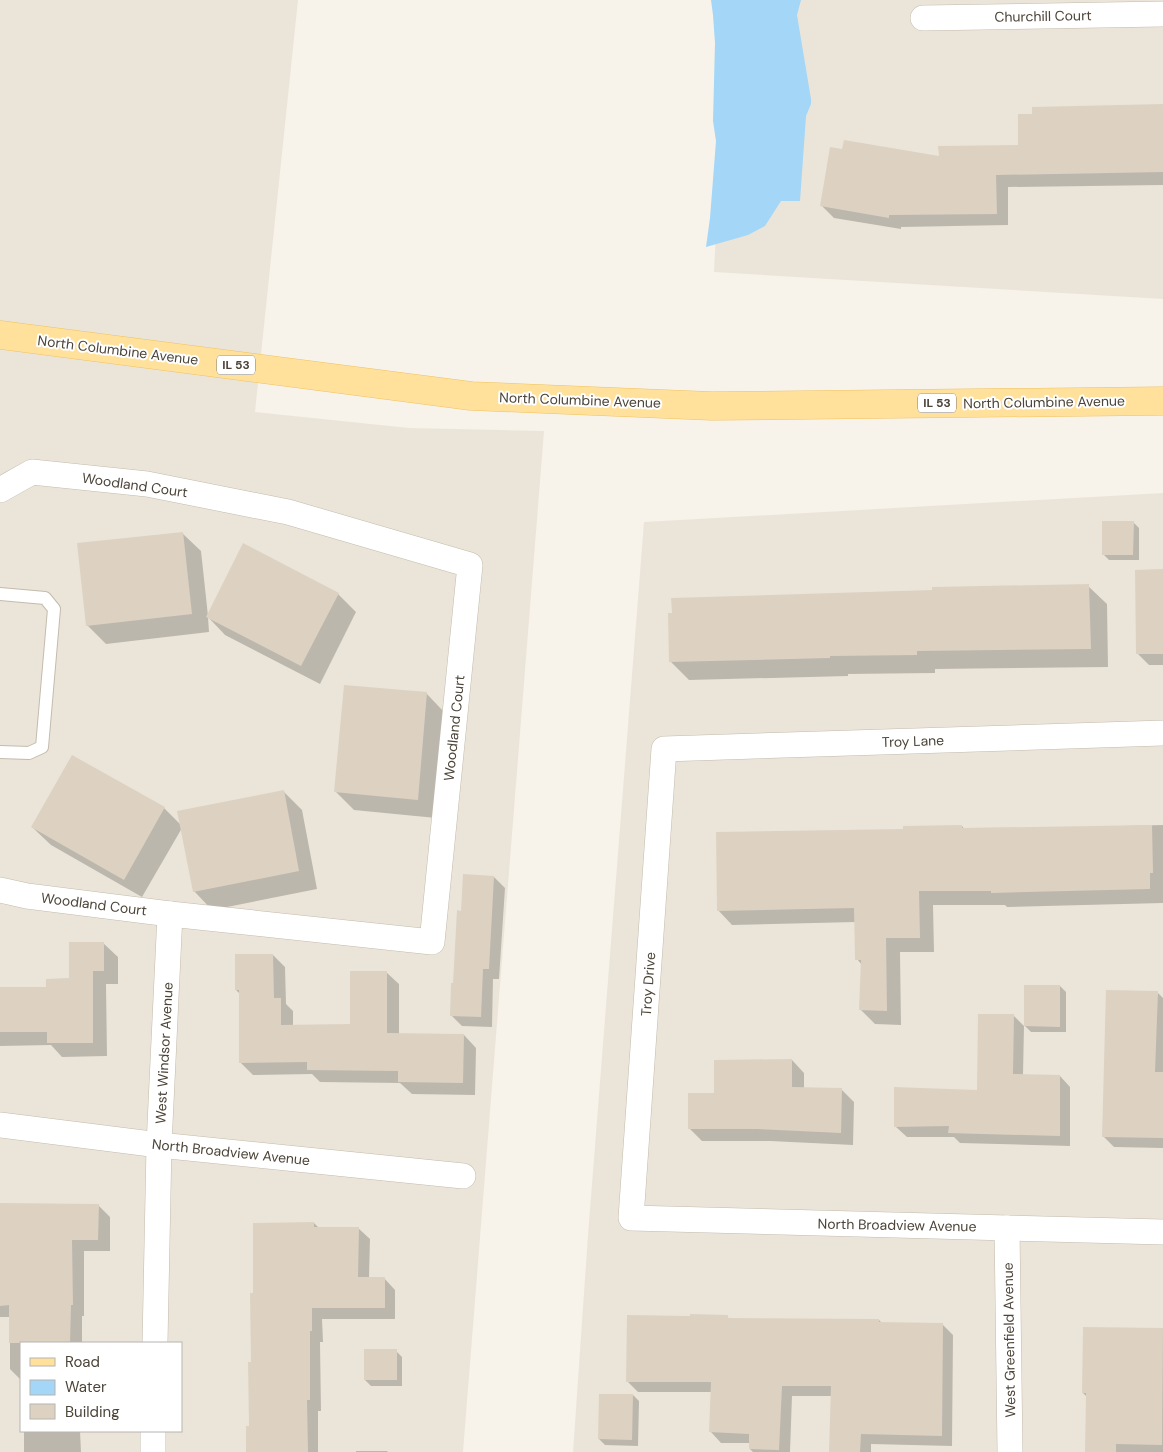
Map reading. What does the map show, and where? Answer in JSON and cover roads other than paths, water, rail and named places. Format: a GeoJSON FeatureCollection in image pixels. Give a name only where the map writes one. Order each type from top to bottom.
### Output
{"type":"FeatureCollection","features":[{"type":"Feature","properties":{"kind":"main road","name":"North Columbine Avenue"},"geometry":{"type":"LineString","coordinates":[[0,335],[471,396],[712,406],[1163,401]]}},
{"type":"Feature","properties":{"kind":"street","name":"Churchill Court"},"geometry":{"type":"LineString","coordinates":[[923,18],[1163,14]]}},
{"type":"Feature","properties":{"kind":"street","name":"Woodland Court"},"geometry":{"type":"LineString","coordinates":[[0,490],[32,472],[147,484],[288,512],[470,564],[432,942],[170,914],[27,896],[0,890]]}},
{"type":"Feature","properties":{"kind":"street","name":"Troy Lane"},"geometry":{"type":"LineString","coordinates":[[664,749],[1163,733]]}},
{"type":"Feature","properties":{"kind":"street","name":"Troy Drive"},"geometry":{"type":"LineString","coordinates":[[631,1218],[664,749]]}},
{"type":"Feature","properties":{"kind":"street","name":"West Windsor Avenue"},"geometry":{"type":"LineString","coordinates":[[155,1342],[159,1145],[170,914]]}},
{"type":"Feature","properties":{"kind":"street","name":"North Broadview Avenue"},"geometry":{"type":"LineString","coordinates":[[0,1125],[159,1145],[463,1176]]}},
{"type":"Feature","properties":{"kind":"street","name":"North Broadview Avenue"},"geometry":{"type":"LineString","coordinates":[[631,1218],[1163,1232]]}},
{"type":"Feature","properties":{"kind":"street","name":"West Greenfield Avenue"},"geometry":{"type":"LineString","coordinates":[[1007,1228],[1010,1452]]}},
{"type":"Feature","properties":{"kind":"street"},"geometry":{"type":"LineString","coordinates":[[153,1452],[154,1432]]}},
{"type":"Feature","properties":{"kind":"lane"},"geometry":{"type":"LineString","coordinates":[[0,594],[45,598],[54,609],[42,747],[29,753],[0,752]]}},
{"type":"Feature","properties":{"kind":"water"},"geometry":{"type":"Polygon","coordinates":[[[711,0],[801,0],[797,15],[811,104],[806,116],[800,201],[781,201],[765,226],[748,235],[706,247],[716,141],[713,121],[715,43],[711,0]]]}}]}
